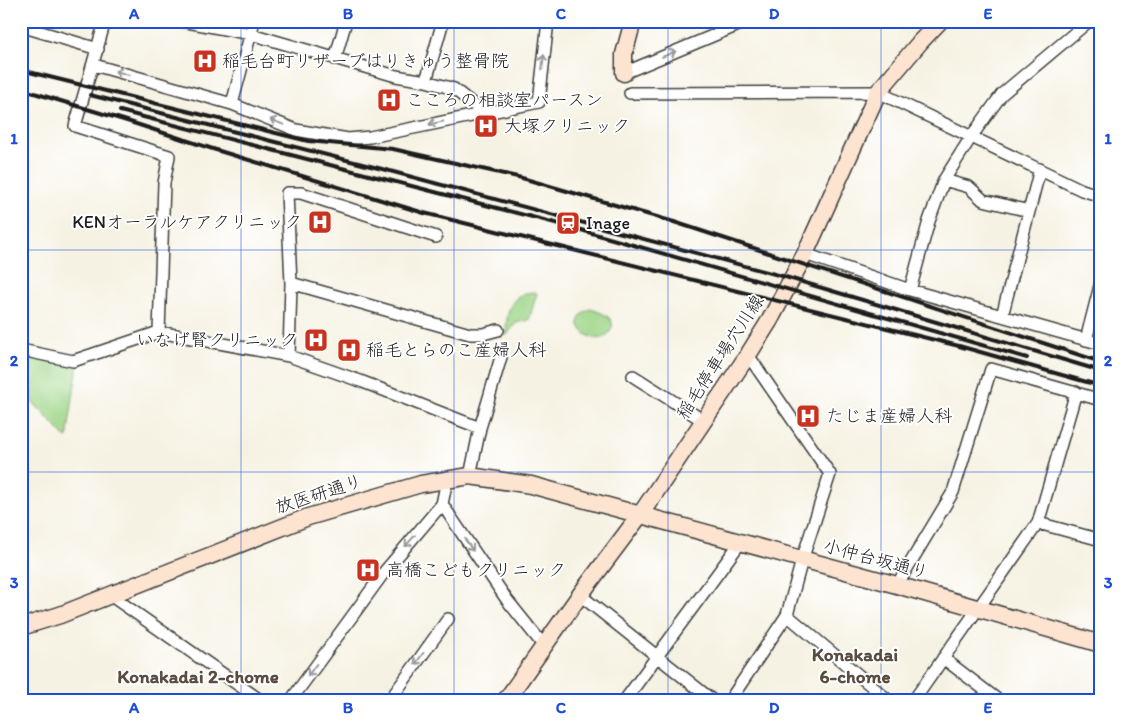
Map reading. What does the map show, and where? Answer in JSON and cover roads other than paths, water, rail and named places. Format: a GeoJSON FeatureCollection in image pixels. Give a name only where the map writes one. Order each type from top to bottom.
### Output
{"type":"FeatureCollection","features":[{"type":"Feature","properties":{"kind":"street"},"geometry":{"type":"LineString","coordinates":[[105,21],[94,65],[75,126],[169,156],[164,183],[159,332]]}},
{"type":"Feature","properties":{"kind":"street"},"geometry":{"type":"LineString","coordinates":[[182,21],[251,34],[396,76],[426,81],[454,89],[484,113]]}},
{"type":"Feature","properties":{"kind":"street"},"geometry":{"type":"LineString","coordinates":[[232,104],[254,21]]}},
{"type":"Feature","properties":{"kind":"street"},"geometry":{"type":"LineString","coordinates":[[335,59],[346,21]]}},
{"type":"Feature","properties":{"kind":"street"},"geometry":{"type":"LineString","coordinates":[[426,81],[443,21]]}},
{"type":"Feature","properties":{"kind":"street"},"geometry":{"type":"LineString","coordinates":[[94,65],[232,104],[296,130],[348,139],[370,137],[539,102],[548,21]]}},
{"type":"Feature","properties":{"kind":"street"},"geometry":{"type":"LineString","coordinates":[[633,21],[624,54],[624,73],[748,21]]}},
{"type":"Feature","properties":{"kind":"street","name":"稲毛停車場穴川線"},"geometry":{"type":"LineString","coordinates":[[506,700],[580,595],[640,515],[748,355],[770,320],[805,254],[878,92],[940,21]]}},
{"type":"Feature","properties":{"kind":"street"},"geometry":{"type":"LineString","coordinates":[[910,290],[944,180],[971,137],[1002,94],[1089,21]]}},
{"type":"Feature","properties":{"kind":"street"},"geometry":{"type":"LineString","coordinates":[[21,26],[98,49]]}},
{"type":"Feature","properties":{"kind":"street"},"geometry":{"type":"LineString","coordinates":[[630,93],[878,92],[1082,190],[1101,196]]}},
{"type":"Feature","properties":{"kind":"street"},"geometry":{"type":"LineString","coordinates":[[1002,316],[1040,169]]}},
{"type":"Feature","properties":{"kind":"street"},"geometry":{"type":"LineString","coordinates":[[944,180],[969,187],[983,200],[1029,211]]}},
{"type":"Feature","properties":{"kind":"street"},"geometry":{"type":"LineString","coordinates":[[288,356],[290,283],[287,193],[301,193],[436,237]]}},
{"type":"Feature","properties":{"kind":"street"},"geometry":{"type":"LineString","coordinates":[[805,254],[910,290],[1101,344]]}},
{"type":"Feature","properties":{"kind":"street"},"geometry":{"type":"LineString","coordinates":[[1086,340],[1101,282]]}},
{"type":"Feature","properties":{"kind":"street"},"geometry":{"type":"LineString","coordinates":[[290,283],[470,334],[483,334],[498,330]]}},
{"type":"Feature","properties":{"kind":"street"},"geometry":{"type":"LineString","coordinates":[[21,350],[73,361],[159,332],[288,356],[364,382],[480,428]]}},
{"type":"Feature","properties":{"kind":"street"},"geometry":{"type":"LineString","coordinates":[[730,700],[787,615],[802,560],[830,474],[748,355]]}},
{"type":"Feature","properties":{"kind":"street"},"geometry":{"type":"LineString","coordinates":[[470,476],[480,428],[501,357]]}},
{"type":"Feature","properties":{"kind":"street"},"geometry":{"type":"LineString","coordinates":[[897,585],[953,492],[990,369],[1101,400]]}},
{"type":"Feature","properties":{"kind":"street"},"geometry":{"type":"LineString","coordinates":[[633,376],[704,421]]}},
{"type":"Feature","properties":{"kind":"street"},"geometry":{"type":"LineString","coordinates":[[914,700],[1038,523],[1076,392]]}},
{"type":"Feature","properties":{"kind":"street","name":"放医研通り"},"geometry":{"type":"LineString","coordinates":[[21,627],[60,615],[308,517],[420,484],[470,476],[531,485],[640,515]]}},
{"type":"Feature","properties":{"kind":"street"},"geometry":{"type":"LineString","coordinates":[[291,700],[385,571],[442,504],[447,480]]}},
{"type":"Feature","properties":{"kind":"street"},"geometry":{"type":"LineString","coordinates":[[442,504],[507,600],[544,646]]}},
{"type":"Feature","properties":{"kind":"street","name":"小仲台坂通り"},"geometry":{"type":"LineString","coordinates":[[640,515],[897,585],[1101,644]]}},
{"type":"Feature","properties":{"kind":"street"},"geometry":{"type":"LineString","coordinates":[[1038,523],[1101,540]]}},
{"type":"Feature","properties":{"kind":"street"},"geometry":{"type":"LineString","coordinates":[[625,700],[740,543]]}},
{"type":"Feature","properties":{"kind":"street"},"geometry":{"type":"LineString","coordinates":[[110,594],[260,700]]}},
{"type":"Feature","properties":{"kind":"street"},"geometry":{"type":"LineString","coordinates":[[580,595],[712,700]]}},
{"type":"Feature","properties":{"kind":"street"},"geometry":{"type":"LineString","coordinates":[[787,615],[888,700]]}},
{"type":"Feature","properties":{"kind":"street"},"geometry":{"type":"LineString","coordinates":[[390,700],[448,619]]}},
{"type":"Feature","properties":{"kind":"street"},"geometry":{"type":"LineString","coordinates":[[943,658],[998,700]]}},
{"type":"Feature","properties":{"kind":"railway"},"geometry":{"type":"LineString","coordinates":[[21,70],[308,141],[393,149],[522,178],[674,222],[1101,362]]}},
{"type":"Feature","properties":{"kind":"railway"},"geometry":{"type":"LineString","coordinates":[[21,89],[424,213],[959,346],[1101,386]]}},
{"type":"Feature","properties":{"kind":"railway"},"geometry":{"type":"LineString","coordinates":[[90,95],[386,170],[782,276],[1101,371]]}},
{"type":"Feature","properties":{"kind":"railway"},"geometry":{"type":"LineString","coordinates":[[120,111],[567,226],[1027,358]]}},
{"type":"Feature","properties":{"kind":"place","name":"稲毛台町リザーブはりきゅう整骨院"},"geometry":{"type":"Point","coordinates":[205,61]}},
{"type":"Feature","properties":{"kind":"place","name":"こころの相談室パースン"},"geometry":{"type":"Point","coordinates":[389,100]}},
{"type":"Feature","properties":{"kind":"place","name":"大塚クリニック"},"geometry":{"type":"Point","coordinates":[486,126]}},
{"type":"Feature","properties":{"kind":"place","name":"KENオーラルケアクリニック"},"geometry":{"type":"Point","coordinates":[320,222]}},
{"type":"Feature","properties":{"kind":"place","name":"Inage"},"geometry":{"type":"Point","coordinates":[568,223]}},
{"type":"Feature","properties":{"kind":"place","name":"いなげ腎クリニック"},"geometry":{"type":"Point","coordinates":[316,340]}},
{"type":"Feature","properties":{"kind":"place","name":"稲毛とらのこ産婦人科"},"geometry":{"type":"Point","coordinates":[349,350]}},
{"type":"Feature","properties":{"kind":"place","name":"たじま産婦人科"},"geometry":{"type":"Point","coordinates":[808,416]}},
{"type":"Feature","properties":{"kind":"place","name":"高橋こどもクリニック"},"geometry":{"type":"Point","coordinates":[368,570]}},
{"type":"Feature","properties":{"kind":"district","name":"Konakadai 6-chome"},"geometry":{"type":"Point","coordinates":[855,665]}},
{"type":"Feature","properties":{"kind":"district","name":"Konakadai 2-chome"},"geometry":{"type":"Point","coordinates":[198,676]}}]}
